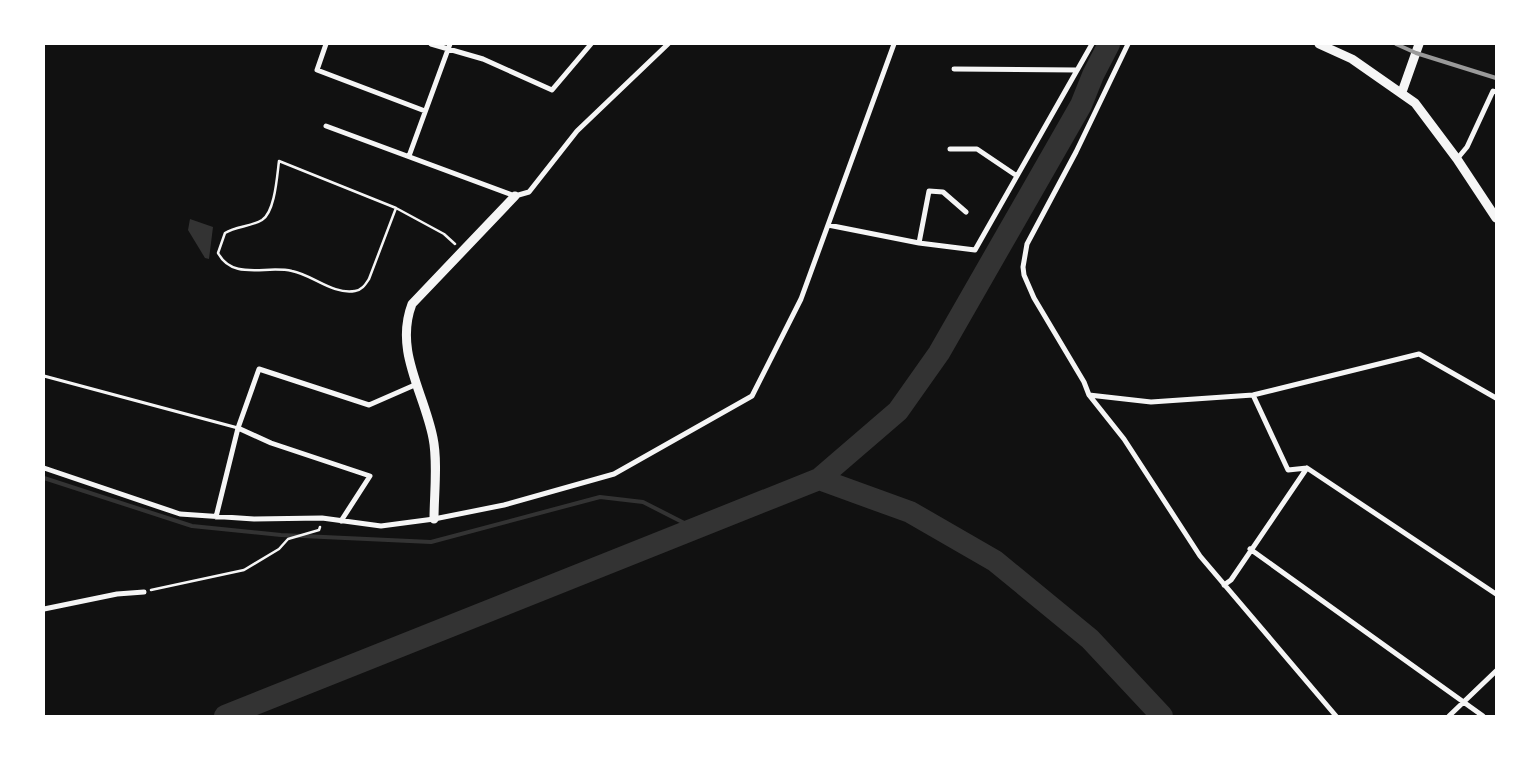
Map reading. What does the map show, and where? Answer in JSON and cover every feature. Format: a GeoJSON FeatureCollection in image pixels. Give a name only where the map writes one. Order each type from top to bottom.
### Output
{"type":"FeatureCollection","features":[{"type":"Feature","properties":{"kind":"street"},"geometry":{"type":"LineString","coordinates":[[326,44],[317,70],[425,111]]}},
{"type":"Feature","properties":{"kind":"street"},"geometry":{"type":"LineString","coordinates":[[431,44],[483,59],[552,90],[591,44]]}},
{"type":"Feature","properties":{"kind":"street"},"geometry":{"type":"LineString","coordinates":[[409,156],[450,44]]}},
{"type":"Feature","properties":{"kind":"street"},"geometry":{"type":"LineString","coordinates":[[434,519],[434,440],[417,384],[410,368],[406,348],[406,323],[412,304],[515,196],[529,192],[577,131],[668,44]]}},
{"type":"Feature","properties":{"kind":"street"},"geometry":{"type":"LineString","coordinates":[[44,468],[180,514],[254,520],[322,518],[381,526],[434,519],[504,505],[614,474],[752,396],[801,299],[894,44]]}},
{"type":"Feature","properties":{"kind":"street"},"geometry":{"type":"LineString","coordinates":[[828,225],[919,243],[975,250],[1092,44]]}},
{"type":"Feature","properties":{"kind":"street"},"geometry":{"type":"LineString","coordinates":[[1128,44],[1076,152],[1027,244],[1023,267],[1024,276],[1034,298],[1084,382],[1088,395],[1124,439],[1200,556],[1336,716]]}},
{"type":"Feature","properties":{"kind":"street"},"geometry":{"type":"LineString","coordinates":[[1319,44],[1352,60],[1402,92],[1415,103],[1457,159],[1496,218]]}},
{"type":"Feature","properties":{"kind":"street"},"geometry":{"type":"LineString","coordinates":[[1402,92],[1419,44]]}},
{"type":"Feature","properties":{"kind":"street"},"geometry":{"type":"LineString","coordinates":[[954,69],[1077,70]]}},
{"type":"Feature","properties":{"kind":"street"},"geometry":{"type":"LineString","coordinates":[[1457,159],[1467,147],[1493,92],[1496,92]]}},
{"type":"Feature","properties":{"kind":"street"},"geometry":{"type":"LineString","coordinates":[[326,126],[370,144],[409,156],[515,196]]}},
{"type":"Feature","properties":{"kind":"street"},"geometry":{"type":"LineString","coordinates":[[950,149],[977,148],[1017,176]]}},
{"type":"Feature","properties":{"kind":"street"},"geometry":{"type":"LineString","coordinates":[[919,243],[929,191],[943,192],[966,212]]}},
{"type":"Feature","properties":{"kind":"street"},"geometry":{"type":"LineString","coordinates":[[1088,395],[1151,402],[1252,395],[1419,354],[1496,398]]}},
{"type":"Feature","properties":{"kind":"street"},"geometry":{"type":"LineString","coordinates":[[216,516],[238,428],[259,369],[369,405],[417,384]]}},
{"type":"Feature","properties":{"kind":"street"},"geometry":{"type":"LineString","coordinates":[[1252,395],[1288,470],[1307,468],[1496,594]]}},
{"type":"Feature","properties":{"kind":"street"},"geometry":{"type":"LineString","coordinates":[[238,428],[271,443],[370,476],[341,521]]}},
{"type":"Feature","properties":{"kind":"street"},"geometry":{"type":"LineString","coordinates":[[1224,585],[1231,580],[1250,549],[1307,468]]}},
{"type":"Feature","properties":{"kind":"street"},"geometry":{"type":"LineString","coordinates":[[1250,549],[1482,716]]}},
{"type":"Feature","properties":{"kind":"street"},"geometry":{"type":"LineString","coordinates":[[44,609],[117,594],[144,592]]}},
{"type":"Feature","properties":{"kind":"street"},"geometry":{"type":"LineString","coordinates":[[1448,716],[1464,704],[1496,671]]}},
{"type":"Feature","properties":{"kind":"lane"},"geometry":{"type":"LineString","coordinates":[[44,376],[238,428]]}},
{"type":"Feature","properties":{"kind":"path"},"geometry":{"type":"LineString","coordinates":[[396,208],[369,279],[363,288],[355,291],[333,288],[294,271],[279,268],[243,270],[231,267],[223,263],[218,253],[225,233],[262,220],[268,215],[276,184],[279,161],[396,208],[444,234],[456,245]]}},
{"type":"Feature","properties":{"kind":"path"},"geometry":{"type":"LineString","coordinates":[[144,592],[244,570],[279,549],[288,539],[319,530],[322,518]]}},
{"type":"Feature","properties":{"kind":"shaded area"},"geometry":{"type":"Polygon","coordinates":[[[190,219],[213,227],[209,259],[205,258],[188,230],[190,219]]]}},
{"type":"Feature","properties":{"kind":"waterway"},"geometry":{"type":"LineString","coordinates":[[225,716],[819,479],[898,411],[939,353],[1081,105],[1093,75],[1109,44]]}},
{"type":"Feature","properties":{"kind":"waterway"},"geometry":{"type":"LineString","coordinates":[[44,478],[192,526],[281,535],[431,542],[600,497],[643,502],[694,528]]}},
{"type":"Feature","properties":{"kind":"waterway"},"geometry":{"type":"LineString","coordinates":[[819,479],[910,512],[995,561],[1090,639],[1162,716]]}},
{"type":"Feature","properties":{"kind":"railway"},"geometry":{"type":"LineString","coordinates":[[1396,44],[1416,53],[1496,78]]}}]}
